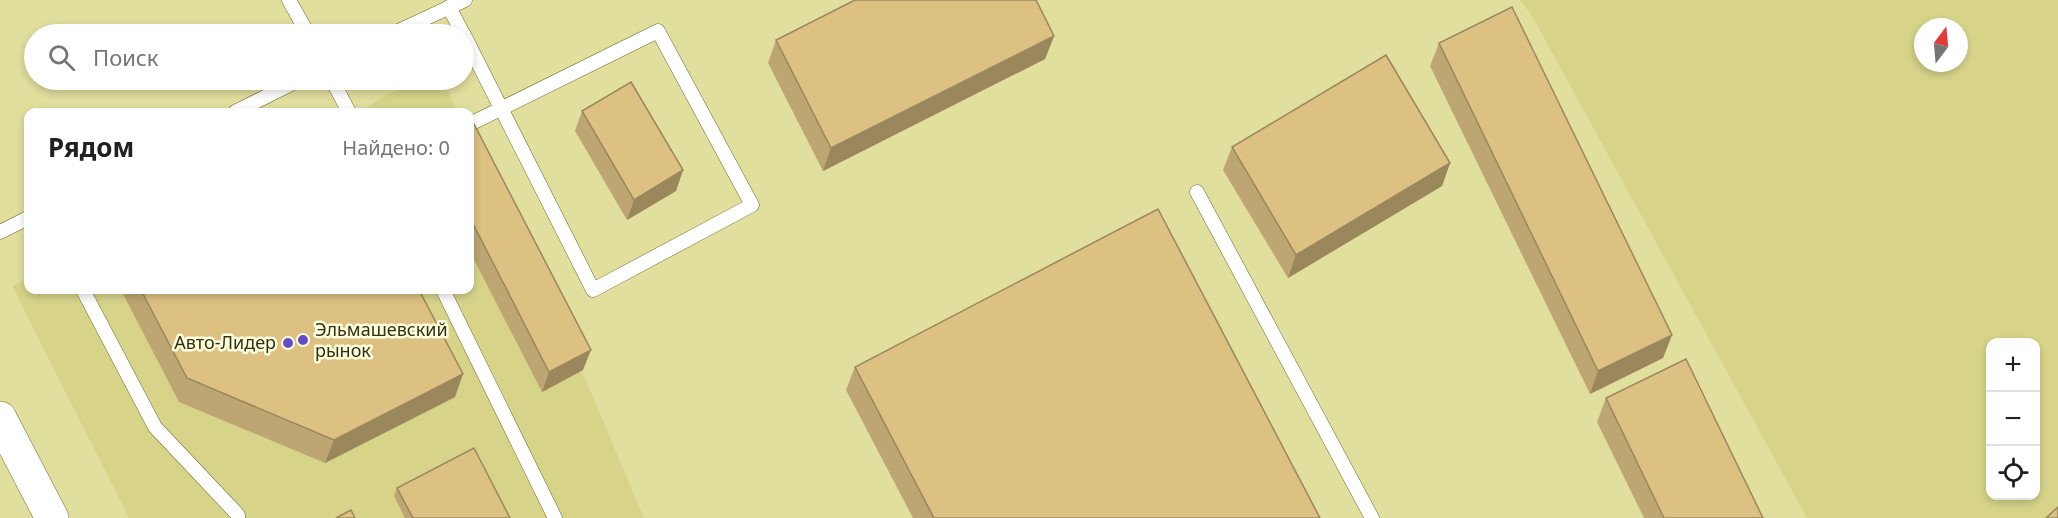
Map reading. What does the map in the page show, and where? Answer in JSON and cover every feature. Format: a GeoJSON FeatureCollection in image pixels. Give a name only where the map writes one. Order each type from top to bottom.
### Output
{"type":"FeatureCollection","features":[{"type":"Feature","properties":{"kind":"main road"},"geometry":{"type":"LineString","coordinates":[[0,418],[52,518]]}},
{"type":"Feature","properties":{"kind":"lane"},"geometry":{"type":"LineString","coordinates":[[289,0],[302,24]]}},
{"type":"Feature","properties":{"kind":"lane"},"geometry":{"type":"LineString","coordinates":[[413,24],[465,0]]}},
{"type":"Feature","properties":{"kind":"lane"},"geometry":{"type":"LineString","coordinates":[[449,7],[458,24]]}},
{"type":"Feature","properties":{"kind":"lane"},"geometry":{"type":"LineString","coordinates":[[474,57],[500,108],[593,290],[752,205],[658,31],[500,108],[474,122]]}},
{"type":"Feature","properties":{"kind":"lane"},"geometry":{"type":"LineString","coordinates":[[243,108],[279,90]]}},
{"type":"Feature","properties":{"kind":"lane"},"geometry":{"type":"LineString","coordinates":[[337,90],[347,108]]}},
{"type":"Feature","properties":{"kind":"lane"},"geometry":{"type":"LineString","coordinates":[[1197,192],[1372,518]]}},
{"type":"Feature","properties":{"kind":"lane"},"geometry":{"type":"LineString","coordinates":[[0,232],[24,220]]}},
{"type":"Feature","properties":{"kind":"lane"},"geometry":{"type":"LineString","coordinates":[[85,294],[155,427],[238,515],[238,518]]}},
{"type":"Feature","properties":{"kind":"lane"},"geometry":{"type":"LineString","coordinates":[[444,294],[555,518]]}},
{"type":"Feature","properties":{"kind":"shaded area"},"geometry":{"type":"Polygon","coordinates":[[[1520,0],[2058,0],[2058,518],[1807,518],[1532,16],[1520,0]]]}},
{"type":"Feature","properties":{"kind":"shaded area"},"geometry":{"type":"Polygon","coordinates":[[[396,90],[448,90],[456,108],[365,108],[396,90]]]}},
{"type":"Feature","properties":{"kind":"shaded area","name":"Эльмашевский рынок"},"geometry":{"type":"Polygon","coordinates":[[[474,144],[590,390],[644,518],[129,518],[12,286],[24,280],[24,294],[474,294],[474,144]]]}},
{"type":"Feature","properties":{"kind":"building"},"geometry":{"type":"Polygon","coordinates":[[[855,0],[1036,0],[1054,36],[831,148],[776,40],[855,0]]]}},
{"type":"Feature","properties":{"kind":"building"},"geometry":{"type":"Polygon","coordinates":[[[1512,7],[1672,335],[1598,371],[1439,43],[1512,7]]]}},
{"type":"Feature","properties":{"kind":"building"},"geometry":{"type":"Polygon","coordinates":[[[1386,55],[1450,163],[1296,255],[1232,147],[1386,55]]]}},
{"type":"Feature","properties":{"kind":"building"},"geometry":{"type":"Polygon","coordinates":[[[631,82],[683,170],[634,200],[582,111],[631,82]]]}},
{"type":"Feature","properties":{"kind":"building"},"geometry":{"type":"Polygon","coordinates":[[[474,124],[591,350],[549,372],[474,226],[474,124]]]}},
{"type":"Feature","properties":{"kind":"building"},"geometry":{"type":"Polygon","coordinates":[[[1158,209],[1320,518],[934,518],[855,367],[1158,209]]]}},
{"type":"Feature","properties":{"kind":"building","name":"Авто-Лидер"},"geometry":{"type":"Polygon","coordinates":[[[143,294],[421,294],[463,374],[334,440],[187,378],[143,294]]]}},
{"type":"Feature","properties":{"kind":"building"},"geometry":{"type":"Polygon","coordinates":[[[1686,359],[1763,518],[1664,518],[1606,398],[1686,359]]]}},
{"type":"Feature","properties":{"kind":"building"},"geometry":{"type":"Polygon","coordinates":[[[474,448],[510,518],[413,518],[397,488],[474,448]]]}},
{"type":"Feature","properties":{"kind":"building"},"geometry":{"type":"Polygon","coordinates":[[[2058,507],[2058,518],[2046,518],[2058,507]]]}},
{"type":"Feature","properties":{"kind":"building"},"geometry":{"type":"Polygon","coordinates":[[[351,510],[355,518],[336,518],[351,510]]]}},
{"type":"Feature","properties":{"kind":"place","name":"Эльмашевский рынок"},"geometry":{"type":"Point","coordinates":[303,340]}},
{"type":"Feature","properties":{"kind":"place","name":"Авто-Лидер"},"geometry":{"type":"Point","coordinates":[288,343]}}]}
